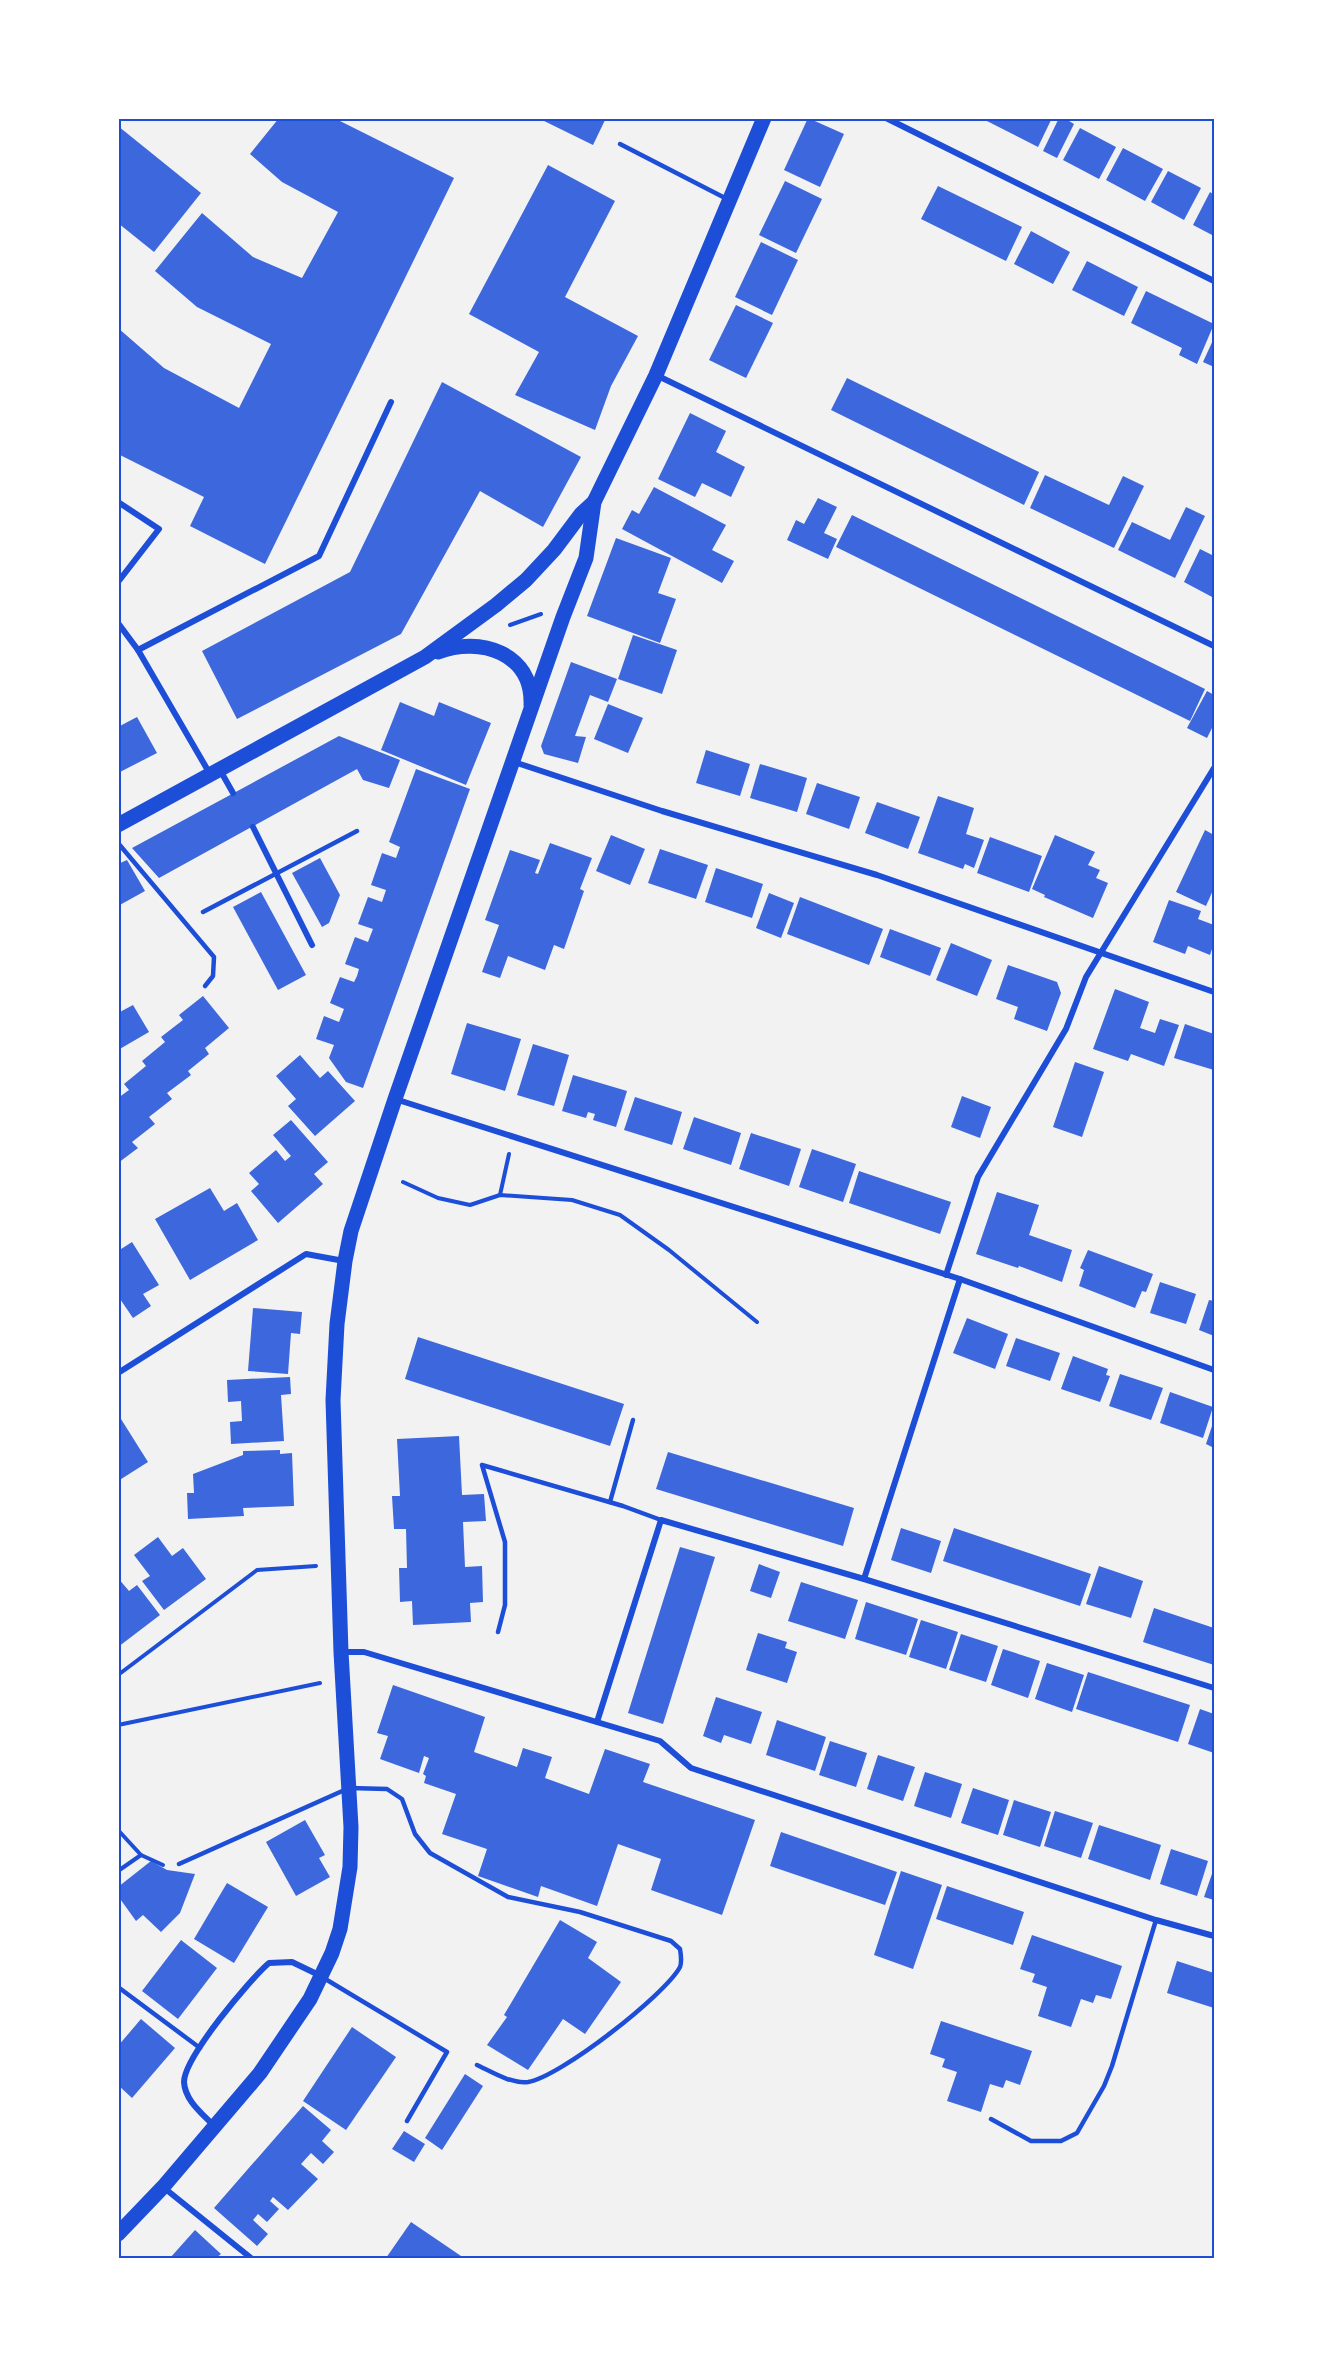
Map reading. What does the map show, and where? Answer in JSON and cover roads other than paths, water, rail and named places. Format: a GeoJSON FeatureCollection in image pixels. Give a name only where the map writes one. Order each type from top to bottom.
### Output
{"type":"FeatureCollection","features":[{"type":"Feature","properties":{"kind":"main road"},"geometry":{"type":"LineString","coordinates":[[118,2234],[215,2127],[280,2046],[322,1977],[340,1929],[350,1867],[349,1788],[341,1652],[333,1400],[337,1324],[345,1261],[362,1199],[395,1099],[512,762],[586,558],[594,502],[656,375],[764,118]]}},
{"type":"Feature","properties":{"kind":"main road"},"geometry":{"type":"LineString","coordinates":[[118,825],[424,657],[496,605],[526,580],[554,550],[581,514],[594,502]]}},
{"type":"Feature","properties":{"kind":"main road"},"geometry":{"type":"LineString","coordinates":[[424,657],[462,646],[476,645],[500,651],[511,659],[526,677],[530,688],[531,711]]}},
{"type":"Feature","properties":{"kind":"street"},"geometry":{"type":"LineString","coordinates":[[886,118],[1215,281]]}},
{"type":"Feature","properties":{"kind":"street"},"geometry":{"type":"LineString","coordinates":[[656,375],[1215,646]]}},
{"type":"Feature","properties":{"kind":"street"},"geometry":{"type":"LineString","coordinates":[[138,650],[319,556],[391,402]]}},
{"type":"Feature","properties":{"kind":"street"},"geometry":{"type":"LineString","coordinates":[[118,502],[159,529],[118,582]]}},
{"type":"Feature","properties":{"kind":"street"},"geometry":{"type":"LineString","coordinates":[[118,623],[138,650],[215,772],[233,792]]}},
{"type":"Feature","properties":{"kind":"street"},"geometry":{"type":"LineString","coordinates":[[512,762],[662,811],[877,875],[1215,992]]}},
{"type":"Feature","properties":{"kind":"street"},"geometry":{"type":"LineString","coordinates":[[946,1275],[978,1177],[1065,1029],[1086,976],[1215,768]]}},
{"type":"Feature","properties":{"kind":"street"},"geometry":{"type":"LineString","coordinates":[[253,827],[312,945]]}},
{"type":"Feature","properties":{"kind":"street"},"geometry":{"type":"LineString","coordinates":[[395,1099],[960,1279],[1215,1370]]}},
{"type":"Feature","properties":{"kind":"street"},"geometry":{"type":"LineString","coordinates":[[118,1373],[306,1254],[345,1261]]}},
{"type":"Feature","properties":{"kind":"street"},"geometry":{"type":"LineString","coordinates":[[864,1579],[960,1279]]}},
{"type":"Feature","properties":{"kind":"street"},"geometry":{"type":"LineString","coordinates":[[597,1722],[662,1520],[864,1579],[1215,1688]]}},
{"type":"Feature","properties":{"kind":"street"},"geometry":{"type":"LineString","coordinates":[[341,1652],[364,1652],[660,1741],[691,1768],[1156,1920],[1215,1936]]}},
{"type":"Feature","properties":{"kind":"street"},"geometry":{"type":"LineString","coordinates":[[215,2127],[189,2099],[184,2083],[186,2070],[200,2048],[253,1977],[269,1963],[292,1962],[322,1977]]}},
{"type":"Feature","properties":{"kind":"street"},"geometry":{"type":"LineString","coordinates":[[163,2187],[251,2259]]}},
{"type":"Feature","properties":{"kind":"lane"},"geometry":{"type":"LineString","coordinates":[[620,144],[729,200]]}},
{"type":"Feature","properties":{"kind":"lane"},"geometry":{"type":"LineString","coordinates":[[203,912],[357,831]]}},
{"type":"Feature","properties":{"kind":"lane"},"geometry":{"type":"LineString","coordinates":[[118,843],[214,957],[213,976],[205,986]]}},
{"type":"Feature","properties":{"kind":"lane"},"geometry":{"type":"LineString","coordinates":[[610,1502],[633,1420]]}},
{"type":"Feature","properties":{"kind":"lane"},"geometry":{"type":"LineString","coordinates":[[498,1632],[505,1605],[505,1542],[482,1465],[610,1502],[662,1520]]}},
{"type":"Feature","properties":{"kind":"lane"},"geometry":{"type":"LineString","coordinates":[[179,1864],[349,1788],[387,1789],[402,1799],[415,1834],[430,1853],[508,1897],[580,1912],[671,1941],[680,1949],[681,1965],[670,1982],[634,2014],[570,2064],[529,2082],[511,2080],[477,2065]]}},
{"type":"Feature","properties":{"kind":"lane"},"geometry":{"type":"LineString","coordinates":[[992,2119],[1031,2141],[1061,2141],[1077,2133],[1104,2086],[1112,2066],[1156,1920]]}},
{"type":"Feature","properties":{"kind":"lane"},"geometry":{"type":"LineString","coordinates":[[322,1977],[447,2052],[407,2121]]}},
{"type":"Feature","properties":{"kind":"lane"},"geometry":{"type":"LineString","coordinates":[[118,1987],[200,2048]]}}]}
